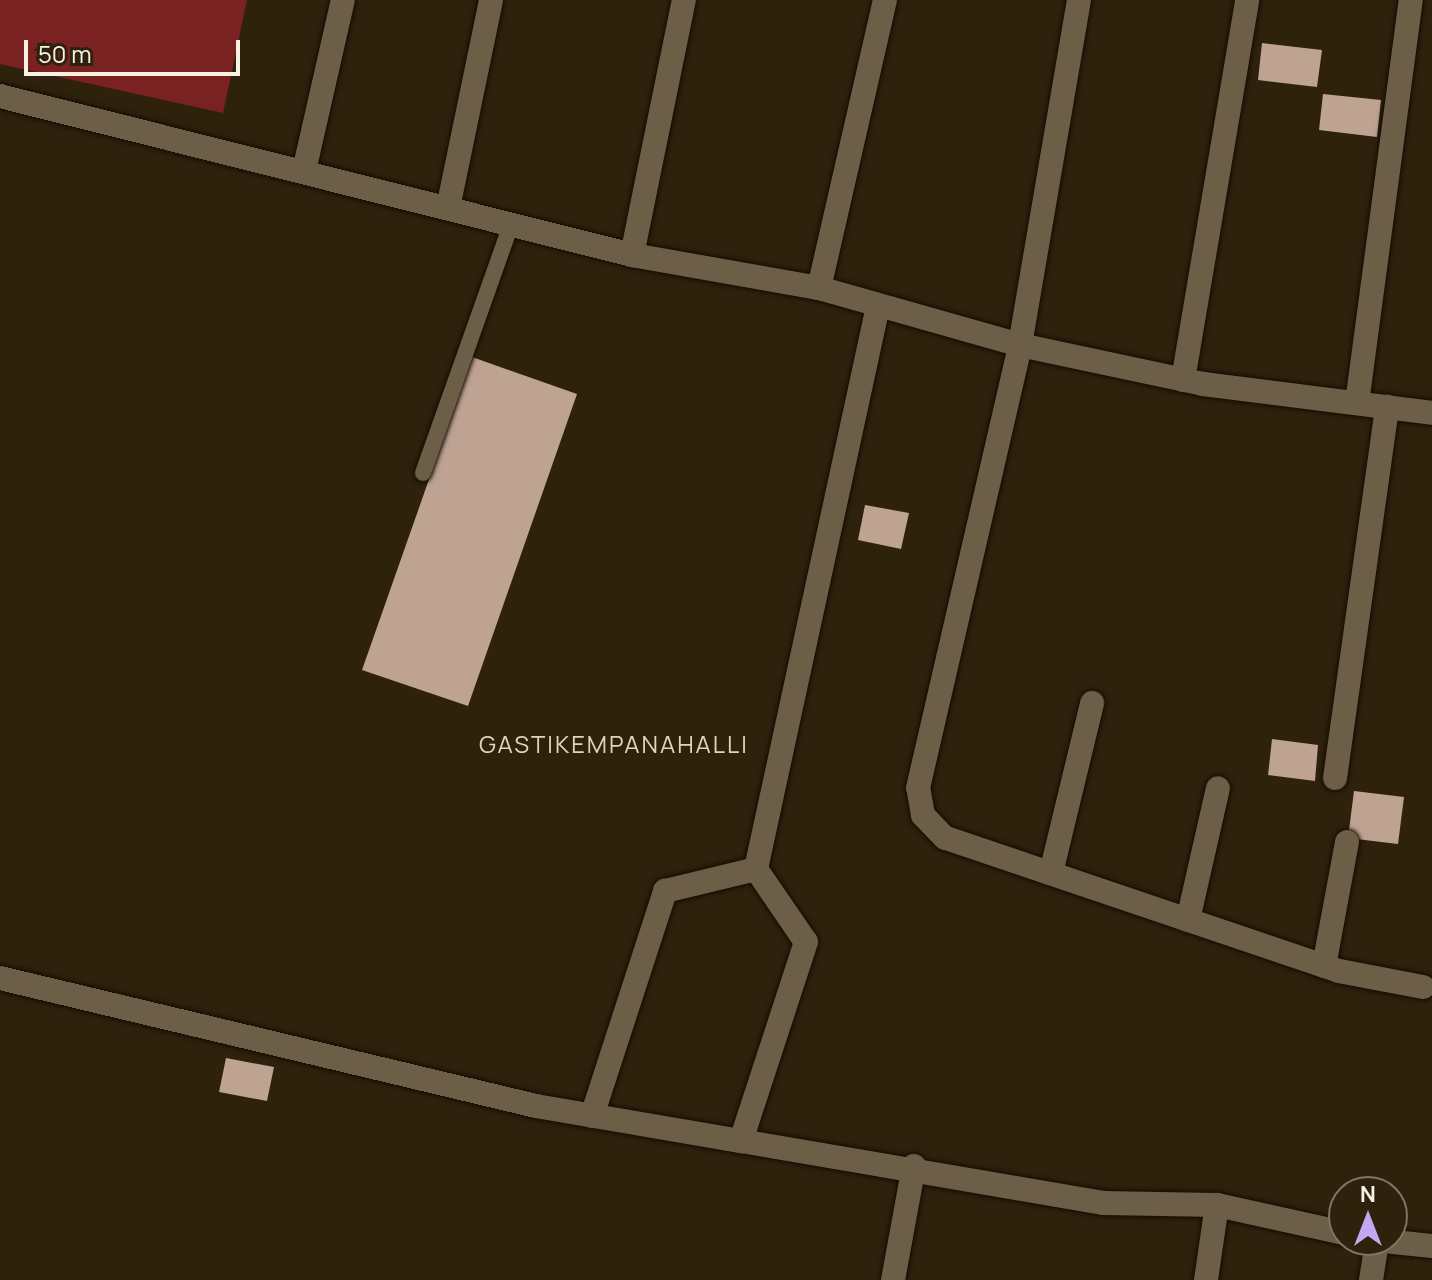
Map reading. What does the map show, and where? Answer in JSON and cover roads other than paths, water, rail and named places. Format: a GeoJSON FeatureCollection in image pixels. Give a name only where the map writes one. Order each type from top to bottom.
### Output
{"type":"FeatureCollection","features":[{"type":"Feature","properties":{"kind":"street"},"geometry":{"type":"LineString","coordinates":[[304,171],[343,0]]}},
{"type":"Feature","properties":{"kind":"street"},"geometry":{"type":"LineString","coordinates":[[448,208],[491,0]]}},
{"type":"Feature","properties":{"kind":"street"},"geometry":{"type":"LineString","coordinates":[[632,255],[684,0]]}},
{"type":"Feature","properties":{"kind":"street"},"geometry":{"type":"LineString","coordinates":[[819,288],[885,0]]}},
{"type":"Feature","properties":{"kind":"street"},"geometry":{"type":"LineString","coordinates":[[1079,0],[1020,345],[918,788],[923,815],[945,838],[1324,966],[1423,987]]}},
{"type":"Feature","properties":{"kind":"street"},"geometry":{"type":"LineString","coordinates":[[1183,380],[1247,0]]}},
{"type":"Feature","properties":{"kind":"street"},"geometry":{"type":"LineString","coordinates":[[1357,403],[1411,0]]}},
{"type":"Feature","properties":{"kind":"street"},"geometry":{"type":"LineString","coordinates":[[0,96],[632,255],[819,288],[1020,345],[1183,380],[1432,413]]}},
{"type":"Feature","properties":{"kind":"street"},"geometry":{"type":"LineString","coordinates":[[741,1141],[806,942],[756,869],[878,306]]}},
{"type":"Feature","properties":{"kind":"street"},"geometry":{"type":"LineString","coordinates":[[1335,778],[1387,407]]}},
{"type":"Feature","properties":{"kind":"street"},"geometry":{"type":"LineString","coordinates":[[1051,873],[1092,703]]}},
{"type":"Feature","properties":{"kind":"street"},"geometry":{"type":"LineString","coordinates":[[1188,920],[1218,788]]}},
{"type":"Feature","properties":{"kind":"street"},"geometry":{"type":"LineString","coordinates":[[1324,966],[1347,842]]}},
{"type":"Feature","properties":{"kind":"street"},"geometry":{"type":"LineString","coordinates":[[592,1116],[665,891],[756,869]]}},
{"type":"Feature","properties":{"kind":"street"},"geometry":{"type":"LineString","coordinates":[[0,978],[592,1116],[914,1166],[1103,1203],[1217,1205],[1328,1229]]}},
{"type":"Feature","properties":{"kind":"street"},"geometry":{"type":"LineString","coordinates":[[893,1280],[914,1166]]}},
{"type":"Feature","properties":{"kind":"street"},"geometry":{"type":"LineString","coordinates":[[1206,1280],[1217,1205]]}},
{"type":"Feature","properties":{"kind":"street"},"geometry":{"type":"LineString","coordinates":[[1408,1243],[1432,1246]]}},
{"type":"Feature","properties":{"kind":"street"},"geometry":{"type":"LineString","coordinates":[[1371,1280],[1373,1256]]}},
{"type":"Feature","properties":{"kind":"lane"},"geometry":{"type":"LineString","coordinates":[[423,473],[511,224]]}},
{"type":"Feature","properties":{"kind":"district","name":"GASTIKEMPANAHALLI"},"geometry":{"type":"Point","coordinates":[614,744]}}]}
